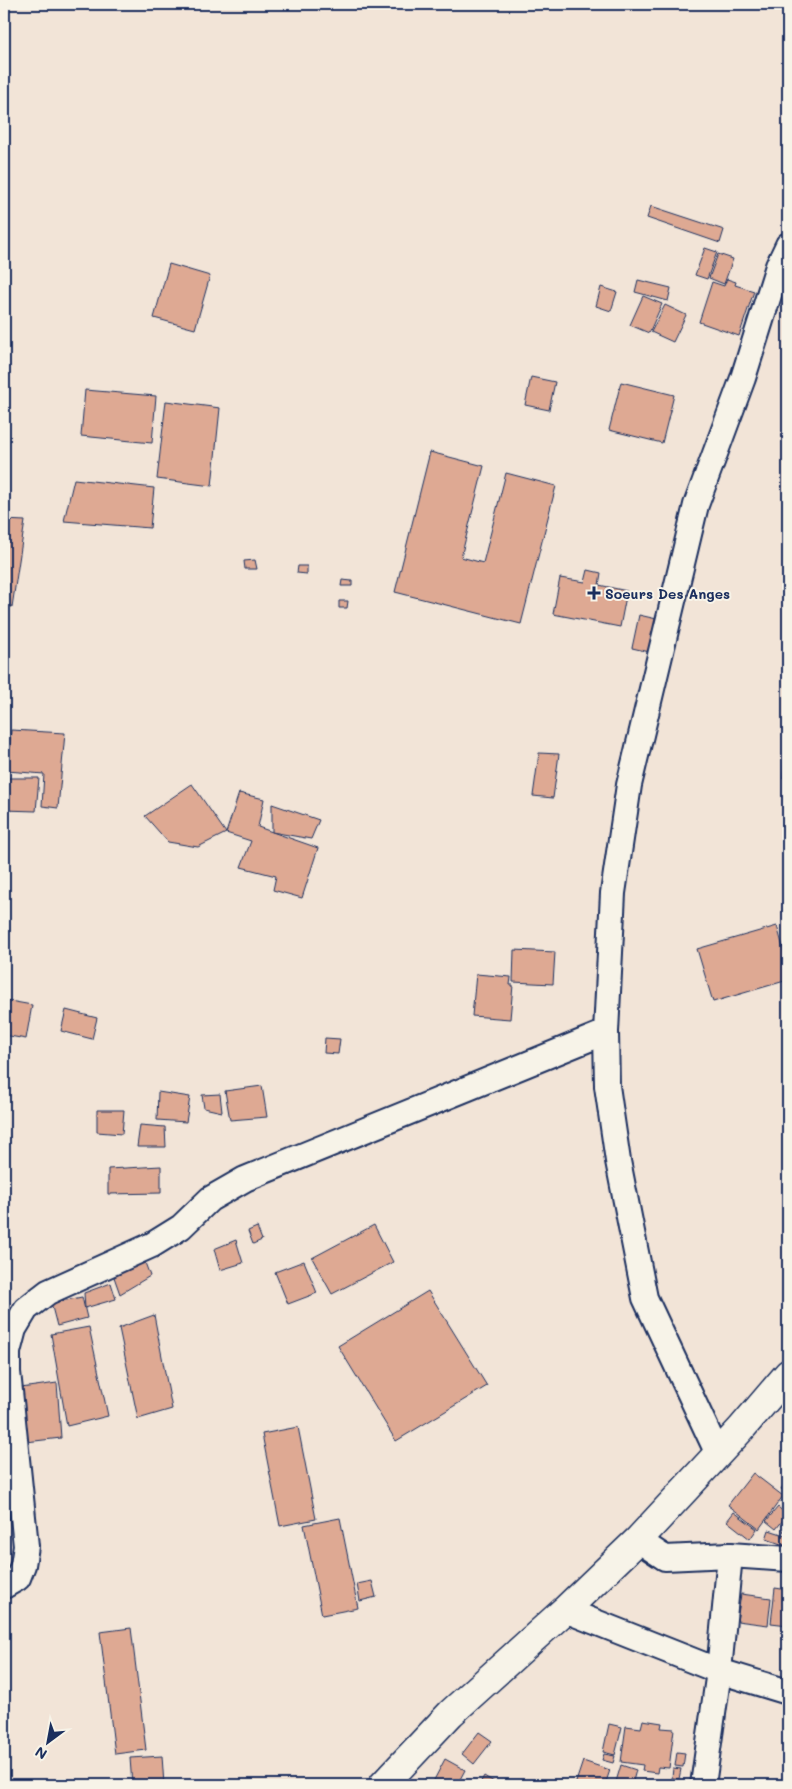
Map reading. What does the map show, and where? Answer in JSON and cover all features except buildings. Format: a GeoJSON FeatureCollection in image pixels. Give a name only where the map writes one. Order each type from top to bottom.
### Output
{"type":"FeatureCollection","features":[{"type":"Feature","properties":{"kind":"street"},"geometry":{"type":"LineString","coordinates":[[718,1454],[645,1298],[618,1161],[608,1095],[606,1032],[613,893],[629,785],[696,506],[743,378],[778,266],[788,245]]}},
{"type":"Feature","properties":{"kind":"street"},"geometry":{"type":"LineString","coordinates":[[4,1586],[18,1578],[23,1565],[26,1546],[9,1382],[8,1352],[14,1329],[26,1309],[48,1292],[152,1245],[180,1227],[210,1200],[244,1179],[606,1032]]}},
{"type":"Feature","properties":{"kind":"street"},"geometry":{"type":"LineString","coordinates":[[383,1785],[451,1713],[566,1610],[638,1540],[718,1454],[788,1374]]}},
{"type":"Feature","properties":{"kind":"street"},"geometry":{"type":"LineString","coordinates":[[638,1540],[665,1558],[730,1555],[788,1559]]}},
{"type":"Feature","properties":{"kind":"street"},"geometry":{"type":"LineString","coordinates":[[703,1785],[719,1671],[730,1555]]}},
{"type":"Feature","properties":{"kind":"street"},"geometry":{"type":"LineString","coordinates":[[566,1610],[719,1671],[788,1692]]}},
{"type":"Feature","properties":{"kind":"place","name":"Soeurs Des Anges"},"geometry":{"type":"Point","coordinates":[594,593]}}]}
